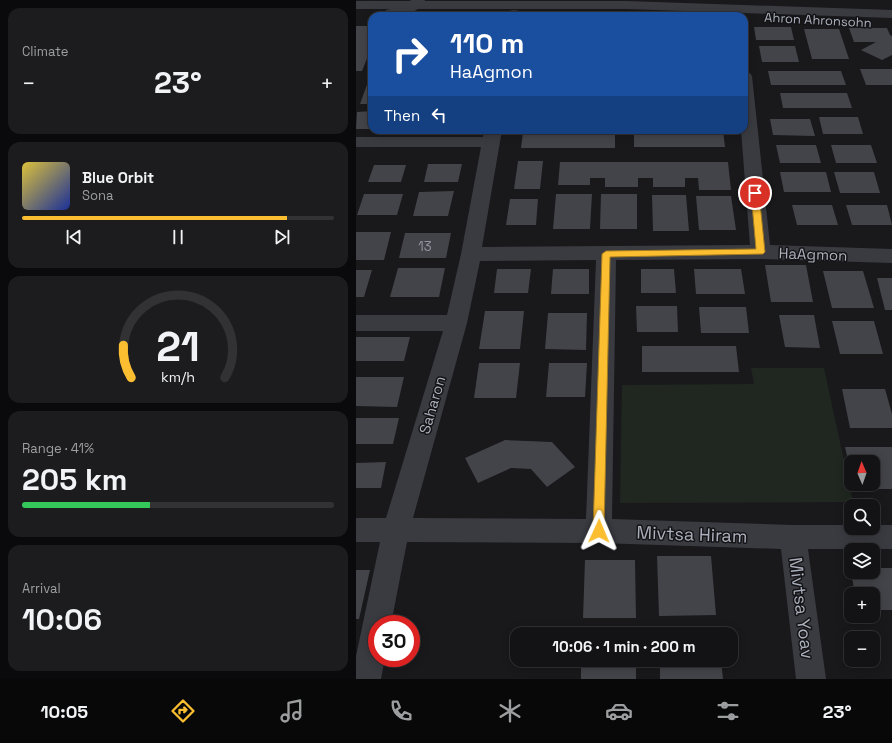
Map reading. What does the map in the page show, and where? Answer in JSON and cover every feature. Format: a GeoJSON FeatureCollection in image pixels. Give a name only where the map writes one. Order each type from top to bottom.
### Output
{"type":"FeatureCollection","features":[{"type":"Feature","properties":{"kind":"street","name":"Ahron Ahronsohn"},"geometry":{"type":"LineString","coordinates":[[356,5],[417,2],[626,3],[892,14]]}},
{"type":"Feature","properties":{"kind":"street"},"geometry":{"type":"LineString","coordinates":[[395,12],[404,10],[417,2]]}},
{"type":"Feature","properties":{"kind":"street","name":"Ahron Ahronsohn"},"geometry":{"type":"LineString","coordinates":[[356,13],[368,13]]}},
{"type":"Feature","properties":{"kind":"street","name":"Ahron Ahronsohn"},"geometry":{"type":"LineString","coordinates":[[748,16],[892,24]]}},
{"type":"Feature","properties":{"kind":"street"},"geometry":{"type":"LineString","coordinates":[[748,120],[760,252]]}},
{"type":"Feature","properties":{"kind":"street"},"geometry":{"type":"LineString","coordinates":[[356,142],[492,136]]}},
{"type":"Feature","properties":{"kind":"street","name":"Saharon"},"geometry":{"type":"LineString","coordinates":[[366,679],[396,530],[456,323],[471,254],[492,136]]}},
{"type":"Feature","properties":{"kind":"street","name":"HaAgmon"},"geometry":{"type":"LineString","coordinates":[[471,254],[760,252],[892,256]]}},
{"type":"Feature","properties":{"kind":"street"},"geometry":{"type":"LineString","coordinates":[[599,531],[606,254]]}},
{"type":"Feature","properties":{"kind":"street"},"geometry":{"type":"LineString","coordinates":[[356,323],[456,323]]}},
{"type":"Feature","properties":{"kind":"street","name":"Mivtsa Hiram"},"geometry":{"type":"LineString","coordinates":[[356,530],[599,531],[793,537],[892,537]]}},
{"type":"Feature","properties":{"kind":"street","name":"Mivtsa Yoav"},"geometry":{"type":"LineString","coordinates":[[793,537],[811,679]]}},
{"type":"Feature","properties":{"kind":"shaded area"},"geometry":{"type":"Polygon","coordinates":[[[751,368],[824,368],[844,460],[844,491],[851,491],[852,499],[844,499],[844,502],[620,503],[622,385],[754,384],[751,368]]]}},
{"type":"Feature","properties":{"kind":"building"},"geometry":{"type":"Polygon","coordinates":[[[356,26],[368,26],[368,56],[362,71],[356,71],[356,26]]]}},
{"type":"Feature","properties":{"kind":"building"},"geometry":{"type":"Polygon","coordinates":[[[754,27],[791,27],[794,40],[756,40],[754,27]]]}},
{"type":"Feature","properties":{"kind":"building"},"geometry":{"type":"Polygon","coordinates":[[[849,28],[887,28],[892,36],[892,55],[882,60],[861,50],[876,42],[854,42],[849,28]]]}},
{"type":"Feature","properties":{"kind":"building"},"geometry":{"type":"Polygon","coordinates":[[[804,29],[839,29],[849,59],[812,59],[804,29]]]}},
{"type":"Feature","properties":{"kind":"building"},"geometry":{"type":"Polygon","coordinates":[[[759,46],[795,46],[799,62],[762,62],[759,46]]]}},
{"type":"Feature","properties":{"kind":"building"},"geometry":{"type":"Polygon","coordinates":[[[860,69],[892,69],[892,85],[866,85],[860,69]]]}},
{"type":"Feature","properties":{"kind":"building"},"geometry":{"type":"Polygon","coordinates":[[[768,71],[841,71],[846,85],[771,85],[768,71]]]}},
{"type":"Feature","properties":{"kind":"building"},"geometry":{"type":"Polygon","coordinates":[[[368,82],[368,104],[360,104],[368,82]]]}},
{"type":"Feature","properties":{"kind":"building"},"geometry":{"type":"Polygon","coordinates":[[[780,93],[847,93],[852,108],[783,108],[780,93]]]}},
{"type":"Feature","properties":{"kind":"building"},"geometry":{"type":"Polygon","coordinates":[[[368,111],[368,129],[356,129],[357,112],[368,111]]]}},
{"type":"Feature","properties":{"kind":"building"},"geometry":{"type":"Polygon","coordinates":[[[819,117],[858,117],[863,134],[823,134],[819,117]]]}},
{"type":"Feature","properties":{"kind":"building"},"geometry":{"type":"Polygon","coordinates":[[[770,119],[810,119],[815,136],[773,135],[770,119]]]}},
{"type":"Feature","properties":{"kind":"building"},"geometry":{"type":"Polygon","coordinates":[[[523,134],[615,134],[615,148],[521,148],[523,134]]]}},
{"type":"Feature","properties":{"kind":"building"},"geometry":{"type":"Polygon","coordinates":[[[634,134],[723,134],[725,147],[634,147],[634,134]]]}},
{"type":"Feature","properties":{"kind":"building"},"geometry":{"type":"Polygon","coordinates":[[[776,145],[816,145],[821,163],[780,163],[776,145]]]}},
{"type":"Feature","properties":{"kind":"building"},"geometry":{"type":"Polygon","coordinates":[[[831,145],[871,145],[877,163],[836,163],[831,145]]]}},
{"type":"Feature","properties":{"kind":"building"},"geometry":{"type":"Polygon","coordinates":[[[518,161],[543,161],[540,189],[514,189],[518,161]]]}},
{"type":"Feature","properties":{"kind":"building"},"geometry":{"type":"Polygon","coordinates":[[[560,162],[728,162],[731,190],[699,190],[698,178],[685,178],[685,187],[653,187],[653,178],[638,178],[638,187],[605,187],[605,178],[590,178],[590,185],[558,185],[560,162]]]}},
{"type":"Feature","properties":{"kind":"building"},"geometry":{"type":"Polygon","coordinates":[[[428,164],[462,164],[458,182],[424,182],[428,164]]]}},
{"type":"Feature","properties":{"kind":"building"},"geometry":{"type":"Polygon","coordinates":[[[374,165],[406,165],[401,182],[368,182],[374,165]]]}},
{"type":"Feature","properties":{"kind":"building"},"geometry":{"type":"Polygon","coordinates":[[[780,172],[826,172],[831,192],[784,192],[780,172]]]}},
{"type":"Feature","properties":{"kind":"building"},"geometry":{"type":"Polygon","coordinates":[[[834,172],[874,172],[880,193],[840,193],[834,172]]]}},
{"type":"Feature","properties":{"kind":"building"},"geometry":{"type":"Polygon","coordinates":[[[454,191],[448,216],[413,216],[419,192],[454,191]]]}},
{"type":"Feature","properties":{"kind":"building"},"geometry":{"type":"Polygon","coordinates":[[[364,194],[403,194],[397,215],[357,215],[364,194]]]}},
{"type":"Feature","properties":{"kind":"building"},"geometry":{"type":"Polygon","coordinates":[[[556,194],[592,194],[590,229],[553,229],[556,194]]]}},
{"type":"Feature","properties":{"kind":"building"},"geometry":{"type":"Polygon","coordinates":[[[601,194],[637,194],[637,229],[600,229],[601,194]]]}},
{"type":"Feature","properties":{"kind":"building"},"geometry":{"type":"Polygon","coordinates":[[[652,195],[686,195],[689,231],[653,231],[652,195]]]}},
{"type":"Feature","properties":{"kind":"building"},"geometry":{"type":"Polygon","coordinates":[[[696,196],[731,196],[736,230],[699,230],[696,196]]]}},
{"type":"Feature","properties":{"kind":"building"},"geometry":{"type":"Polygon","coordinates":[[[510,199],[538,199],[536,225],[506,225],[510,199]]]}},
{"type":"Feature","properties":{"kind":"building"},"geometry":{"type":"Polygon","coordinates":[[[792,205],[832,205],[838,225],[797,225],[792,205]]]}},
{"type":"Feature","properties":{"kind":"building"},"geometry":{"type":"Polygon","coordinates":[[[846,205],[887,205],[892,225],[852,225],[846,205]]]}},
{"type":"Feature","properties":{"kind":"building"},"geometry":{"type":"Polygon","coordinates":[[[356,232],[391,232],[384,260],[356,260],[356,232]]]}},
{"type":"Feature","properties":{"kind":"building"},"geometry":{"type":"Polygon","coordinates":[[[405,233],[451,233],[446,258],[399,258],[405,233]]]}},
{"type":"Feature","properties":{"kind":"building"},"geometry":{"type":"Polygon","coordinates":[[[765,265],[806,265],[813,302],[771,302],[765,265]]]}},
{"type":"Feature","properties":{"kind":"building"},"geometry":{"type":"Polygon","coordinates":[[[398,268],[445,268],[439,297],[390,297],[398,268]]]}},
{"type":"Feature","properties":{"kind":"building"},"geometry":{"type":"Polygon","coordinates":[[[497,269],[531,269],[528,293],[494,293],[497,269]]]}},
{"type":"Feature","properties":{"kind":"building"},"geometry":{"type":"Polygon","coordinates":[[[553,269],[589,269],[589,294],[551,294],[553,269]]]}},
{"type":"Feature","properties":{"kind":"building"},"geometry":{"type":"Polygon","coordinates":[[[641,269],[674,269],[676,293],[641,293],[641,269]]]}},
{"type":"Feature","properties":{"kind":"building"},"geometry":{"type":"Polygon","coordinates":[[[694,269],[741,269],[745,294],[696,294],[694,269]]]}},
{"type":"Feature","properties":{"kind":"building"},"geometry":{"type":"Polygon","coordinates":[[[356,270],[372,270],[364,297],[356,297],[356,270]]]}},
{"type":"Feature","properties":{"kind":"building"},"geometry":{"type":"Polygon","coordinates":[[[823,271],[863,271],[874,308],[832,308],[823,271]]]}},
{"type":"Feature","properties":{"kind":"building"},"geometry":{"type":"Polygon","coordinates":[[[877,278],[892,278],[892,310],[885,310],[877,278]]]}},
{"type":"Feature","properties":{"kind":"building"},"geometry":{"type":"Polygon","coordinates":[[[636,306],[677,306],[678,332],[637,332],[636,306]]]}},
{"type":"Feature","properties":{"kind":"building"},"geometry":{"type":"Polygon","coordinates":[[[699,307],[746,307],[749,333],[701,333],[699,307]]]}},
{"type":"Feature","properties":{"kind":"building"},"geometry":{"type":"Polygon","coordinates":[[[485,311],[524,311],[520,349],[479,349],[485,311]]]}},
{"type":"Feature","properties":{"kind":"building"},"geometry":{"type":"Polygon","coordinates":[[[548,313],[587,313],[586,350],[545,349],[548,313]]]}},
{"type":"Feature","properties":{"kind":"building"},"geometry":{"type":"Polygon","coordinates":[[[779,315],[814,315],[820,348],[785,347],[779,315]]]}},
{"type":"Feature","properties":{"kind":"building"},"geometry":{"type":"Polygon","coordinates":[[[832,321],[874,321],[883,354],[840,354],[832,321]]]}},
{"type":"Feature","properties":{"kind":"building"},"geometry":{"type":"Polygon","coordinates":[[[356,337],[410,337],[404,361],[356,361],[356,337]]]}},
{"type":"Feature","properties":{"kind":"building"},"geometry":{"type":"Polygon","coordinates":[[[642,346],[736,346],[739,372],[642,372],[642,346]]]}},
{"type":"Feature","properties":{"kind":"building"},"geometry":{"type":"Polygon","coordinates":[[[479,363],[520,363],[516,398],[474,398],[479,363]]]}},
{"type":"Feature","properties":{"kind":"building"},"geometry":{"type":"Polygon","coordinates":[[[549,363],[587,363],[585,397],[546,397],[549,363]]]}},
{"type":"Feature","properties":{"kind":"building"},"geometry":{"type":"Polygon","coordinates":[[[356,377],[404,377],[397,407],[356,406],[356,377]]]}},
{"type":"Feature","properties":{"kind":"building"},"geometry":{"type":"Polygon","coordinates":[[[842,389],[885,389],[892,414],[892,428],[850,428],[842,389]]]}},
{"type":"Feature","properties":{"kind":"building"},"geometry":{"type":"Polygon","coordinates":[[[356,418],[399,418],[393,444],[356,444],[356,418]]]}},
{"type":"Feature","properties":{"kind":"building"},"geometry":{"type":"Polygon","coordinates":[[[505,440],[552,442],[575,467],[547,487],[531,469],[511,468],[478,483],[465,458],[505,440]]]}},
{"type":"Feature","properties":{"kind":"building"},"geometry":{"type":"Polygon","coordinates":[[[845,447],[892,447],[892,489],[880,489],[880,455],[847,455],[845,447]]]}},
{"type":"Feature","properties":{"kind":"building"},"geometry":{"type":"Polygon","coordinates":[[[386,462],[381,488],[356,488],[356,463],[386,462]]]}},
{"type":"Feature","properties":{"kind":"building"},"geometry":{"type":"Polygon","coordinates":[[[657,556],[711,556],[716,615],[659,616],[657,556]]]}},
{"type":"Feature","properties":{"kind":"building"},"geometry":{"type":"Polygon","coordinates":[[[585,560],[635,560],[636,618],[583,618],[585,560]]]}},
{"type":"Feature","properties":{"kind":"building"},"geometry":{"type":"Polygon","coordinates":[[[880,568],[892,568],[892,610],[880,610],[880,587],[854,587],[852,579],[880,579],[880,568]]]}},
{"type":"Feature","properties":{"kind":"building"},"geometry":{"type":"Polygon","coordinates":[[[356,570],[370,570],[359,619],[356,619],[356,570]]]}},
{"type":"Feature","properties":{"kind":"building"},"geometry":{"type":"Polygon","coordinates":[[[581,667],[636,667],[636,679],[581,679],[581,667]]]}},
{"type":"Feature","properties":{"kind":"building"},"geometry":{"type":"Polygon","coordinates":[[[660,667],[722,667],[723,679],[660,679],[660,667]]]}},
{"type":"Feature","properties":{"kind":"route"},"geometry":{"type":"LineString","coordinates":[[599,531],[606,254],[760,252],[755,193]]}}]}
